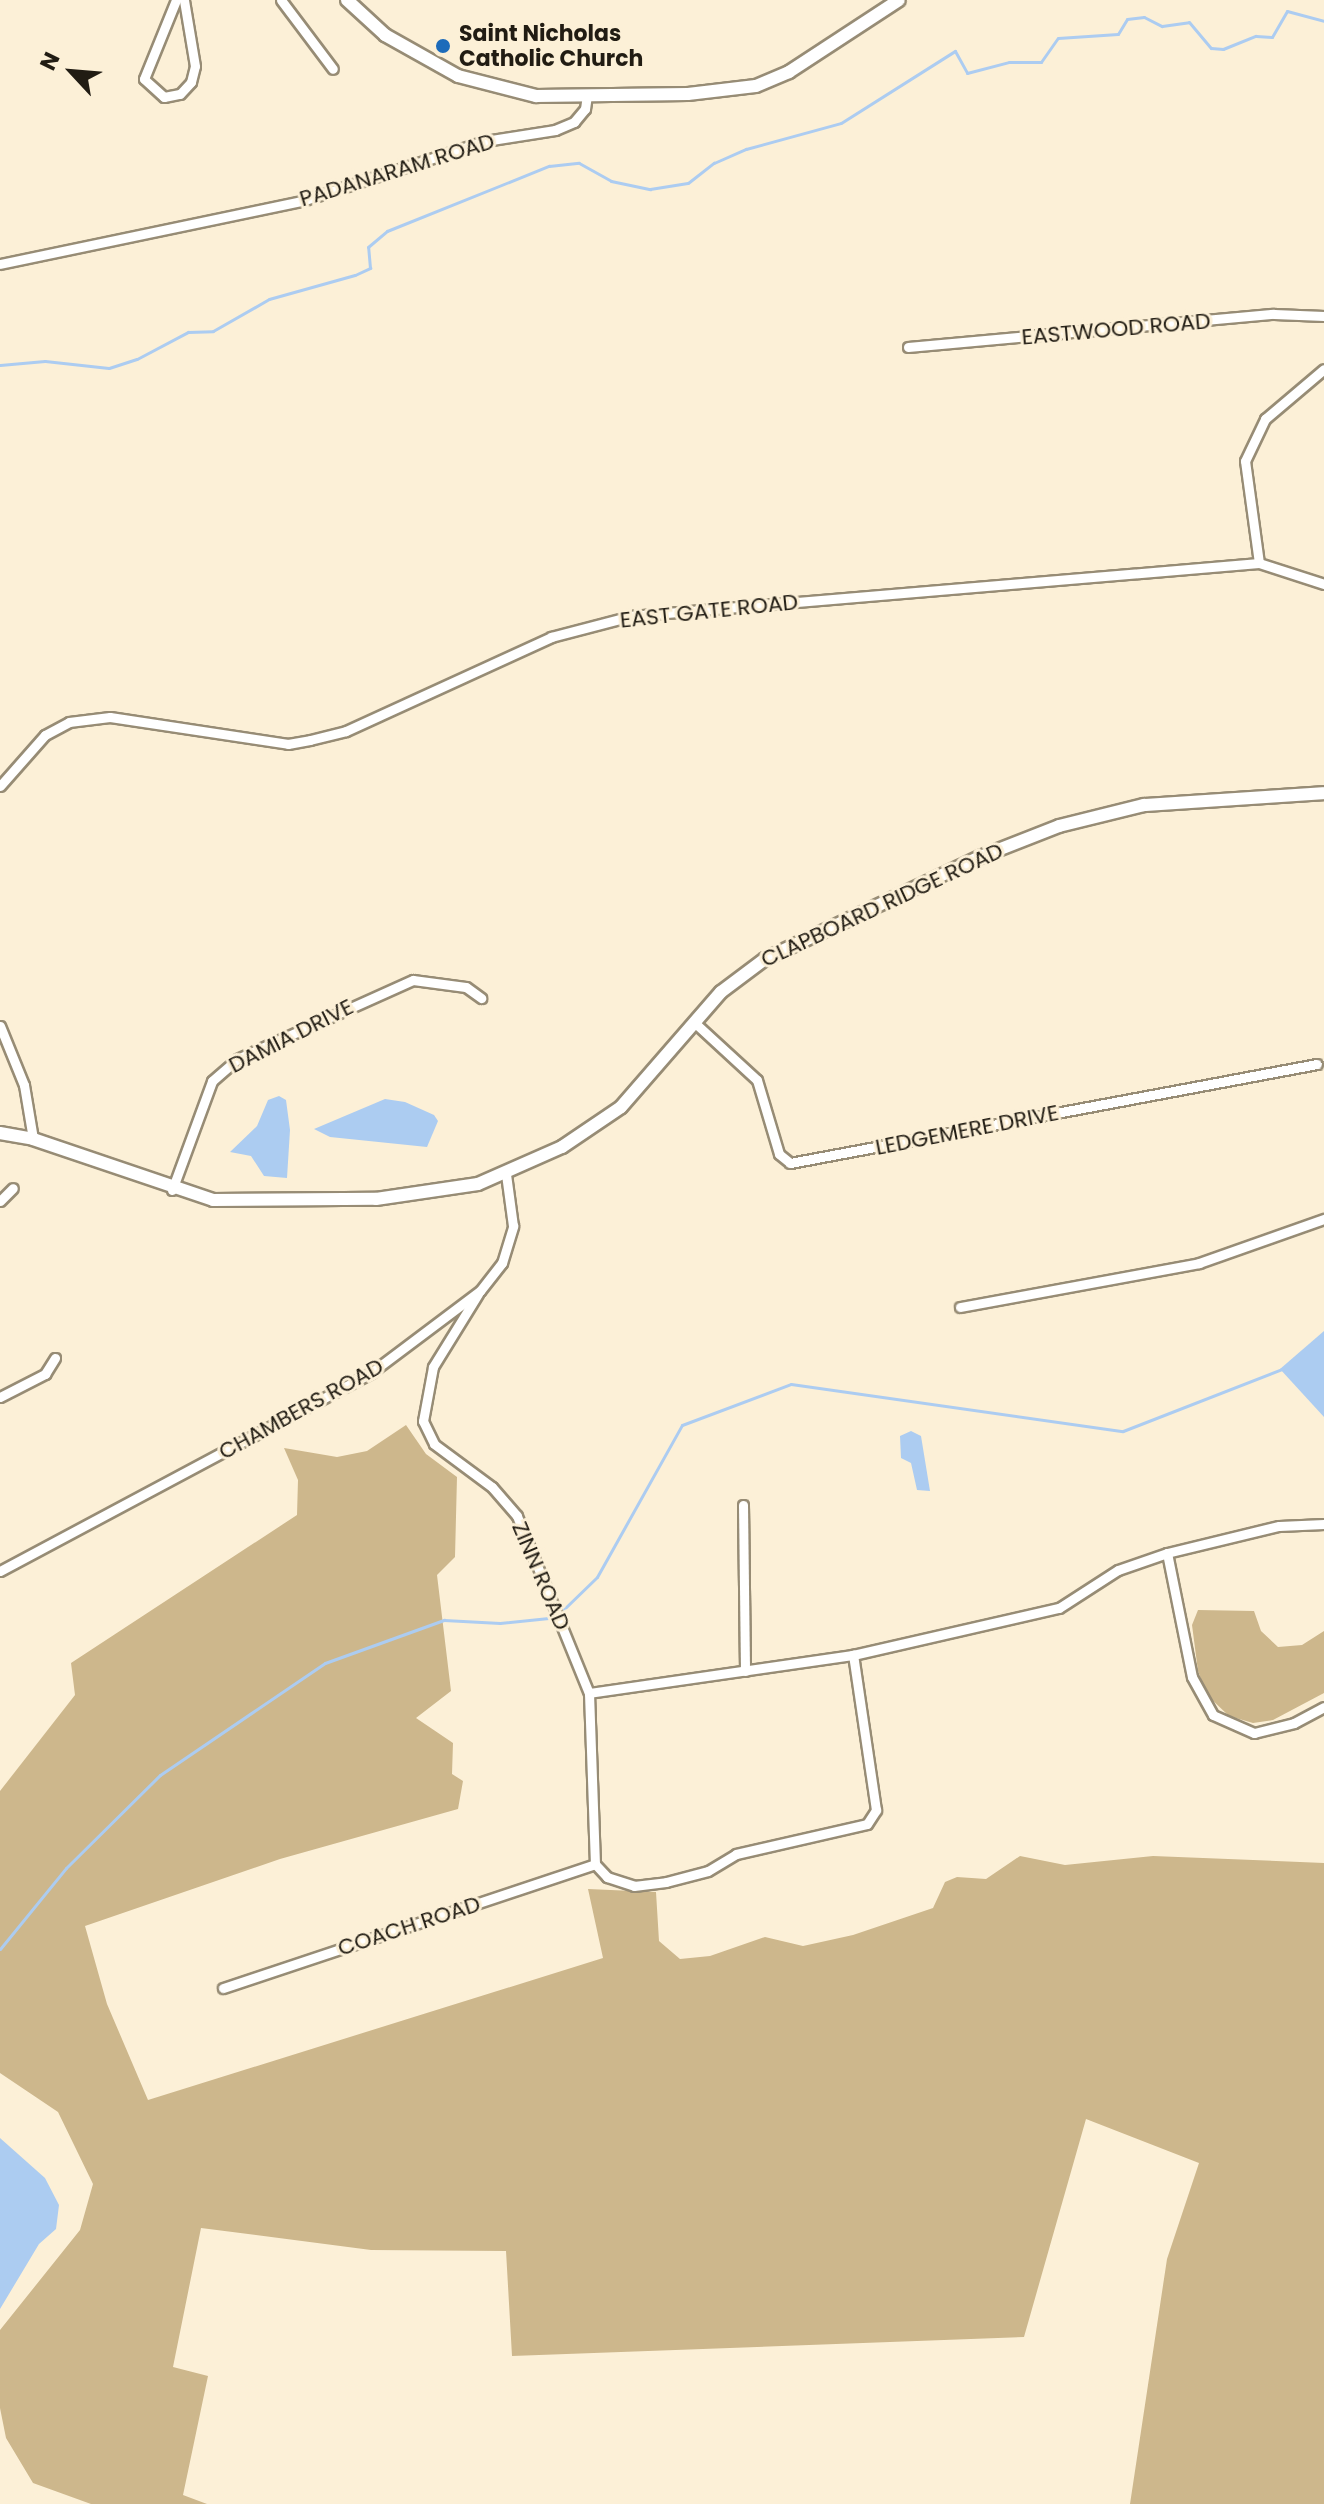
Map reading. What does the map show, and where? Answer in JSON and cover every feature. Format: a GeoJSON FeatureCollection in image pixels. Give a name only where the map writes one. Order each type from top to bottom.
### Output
{"type":"FeatureCollection","features":[{"type":"Feature","properties":{"kind":"main road"},"geometry":{"type":"LineString","coordinates":[[347,0],[385,35],[468,80],[526,95],[722,93],[756,86],[789,72],[899,0]]}},
{"type":"Feature","properties":{"kind":"main road","name":"CLAPBOARD RIDGE ROAD"},"geometry":{"type":"LineString","coordinates":[[0,1133],[33,1139],[172,1190],[243,1202],[376,1199],[448,1191],[506,1174],[562,1147],[621,1107],[736,978],[783,948],[1059,826],[1175,800],[1324,793]]}},
{"type":"Feature","properties":{"kind":"street"},"geometry":{"type":"LineString","coordinates":[[176,0],[144,79],[164,97],[180,94],[191,82],[195,66],[184,0]]}},
{"type":"Feature","properties":{"kind":"street"},"geometry":{"type":"LineString","coordinates":[[281,0],[333,69]]}},
{"type":"Feature","properties":{"kind":"street","name":"PADANARAM ROAD"},"geometry":{"type":"LineString","coordinates":[[0,264],[302,201],[485,141],[555,130],[574,122],[585,109],[587,95]]}},
{"type":"Feature","properties":{"kind":"street","name":"EASTWOOD ROAD"},"geometry":{"type":"LineString","coordinates":[[908,347],[1274,314],[1324,316]]}},
{"type":"Feature","properties":{"kind":"street"},"geometry":{"type":"LineString","coordinates":[[1259,563],[1245,461],[1265,419],[1324,369]]}},
{"type":"Feature","properties":{"kind":"street","name":"EAST GATE ROAD"},"geometry":{"type":"LineString","coordinates":[[0,786],[45,735],[77,719],[124,718],[288,744],[310,740],[346,731],[551,637],[631,616],[1259,563],[1324,584]]}},
{"type":"Feature","properties":{"kind":"street","name":"DAMIA DRIVE"},"geometry":{"type":"LineString","coordinates":[[172,1190],[209,1089],[237,1059],[413,980],[466,987],[481,998]]}},
{"type":"Feature","properties":{"kind":"street","name":"LEDGEMERE DRIVE"},"geometry":{"type":"LineString","coordinates":[[695,1023],[757,1080],[779,1154],[790,1163],[1317,1064]]}},
{"type":"Feature","properties":{"kind":"street"},"geometry":{"type":"LineString","coordinates":[[0,1026],[24,1085],[33,1139]]}},
{"type":"Feature","properties":{"kind":"street","name":"CHAMBERS ROAD"},"geometry":{"type":"LineString","coordinates":[[0,1571],[372,1372],[480,1291],[502,1263],[513,1226],[506,1174]]}},
{"type":"Feature","properties":{"kind":"street"},"geometry":{"type":"LineString","coordinates":[[0,1201],[13,1188]]}},
{"type":"Feature","properties":{"kind":"street"},"geometry":{"type":"LineString","coordinates":[[960,1307],[1199,1263],[1324,1219]]}},
{"type":"Feature","properties":{"kind":"street","name":"ZINN ROAD"},"geometry":{"type":"LineString","coordinates":[[480,1291],[433,1367],[423,1421],[434,1444],[492,1487],[517,1516],[589,1693],[595,1864]]}},
{"type":"Feature","properties":{"kind":"street"},"geometry":{"type":"LineString","coordinates":[[0,1397],[45,1374],[55,1358]]}},
{"type":"Feature","properties":{"kind":"street"},"geometry":{"type":"LineString","coordinates":[[743,1505],[745,1671]]}},
{"type":"Feature","properties":{"kind":"street"},"geometry":{"type":"LineString","coordinates":[[589,1693],[853,1655],[1059,1608],[1118,1570],[1167,1553],[1279,1526],[1324,1524]]}},
{"type":"Feature","properties":{"kind":"street"},"geometry":{"type":"LineString","coordinates":[[1167,1553],[1192,1677],[1213,1715],[1254,1733],[1294,1723],[1324,1707]]}},
{"type":"Feature","properties":{"kind":"street"},"geometry":{"type":"LineString","coordinates":[[595,1864],[607,1877],[634,1886],[666,1882],[708,1871],[736,1854],[867,1824],[876,1810],[853,1655]]}},
{"type":"Feature","properties":{"kind":"street","name":"COACH ROAD"},"geometry":{"type":"LineString","coordinates":[[223,1988],[595,1864]]}},
{"type":"Feature","properties":{"kind":"shaded area"},"geometry":{"type":"Polygon","coordinates":[[[406,1425],[426,1454],[457,1477],[455,1557],[437,1575],[451,1691],[416,1718],[453,1743],[452,1774],[463,1781],[458,1809],[280,1859],[85,1926],[107,2004],[148,2100],[603,1958],[588,1889],[656,1892],[659,1941],[680,1959],[710,1956],[765,1937],[803,1946],[853,1935],[933,1908],[945,1882],[957,1877],[986,1879],[1020,1856],[1065,1865],[1153,1856],[1324,1863],[1324,2504],[1130,2504],[1167,2259],[1199,2163],[1086,2119],[1024,2337],[512,2356],[506,2251],[371,2250],[201,2228],[173,2367],[208,2376],[183,2495],[207,2504],[91,2504],[33,2483],[6,2438],[0,2408],[0,2330],[80,2230],[93,2184],[58,2112],[0,2073],[0,1791],[75,1695],[71,1663],[297,1515],[298,1480],[284,1448],[337,1457],[367,1451],[406,1425]]]}},
{"type":"Feature","properties":{"kind":"shaded area"},"geometry":{"type":"Polygon","coordinates":[[[1198,1610],[1254,1611],[1261,1631],[1278,1647],[1302,1645],[1324,1631],[1324,1693],[1273,1720],[1253,1723],[1229,1716],[1207,1695],[1198,1671],[1192,1625],[1198,1610]]]}},
{"type":"Feature","properties":{"kind":"water"},"geometry":{"type":"Polygon","coordinates":[[[279,1096],[286,1100],[290,1130],[287,1178],[264,1176],[251,1156],[230,1152],[257,1126],[268,1100],[279,1096]]]}},
{"type":"Feature","properties":{"kind":"water"},"geometry":{"type":"Polygon","coordinates":[[[385,1099],[405,1102],[434,1115],[438,1121],[427,1147],[330,1137],[314,1129],[385,1099]]]}},
{"type":"Feature","properties":{"kind":"water"},"geometry":{"type":"Polygon","coordinates":[[[1324,1331],[1324,1417],[1280,1369],[1324,1331]]]}},
{"type":"Feature","properties":{"kind":"water"},"geometry":{"type":"Polygon","coordinates":[[[911,1431],[921,1436],[930,1491],[917,1490],[911,1463],[901,1458],[900,1436],[911,1431]]]}},
{"type":"Feature","properties":{"kind":"water"},"geometry":{"type":"Polygon","coordinates":[[[0,2138],[45,2178],[59,2205],[56,2229],[39,2244],[0,2309],[0,2138]]]}},
{"type":"Feature","properties":{"kind":"waterway"},"geometry":{"type":"LineString","coordinates":[[0,365],[45,361],[109,368],[137,359],[188,332],[213,331],[269,299],[370,268],[368,247],[387,231],[549,166],[579,163],[611,181],[650,189],[688,183],[714,163],[746,149],[841,123],[955,51],[967,73],[1009,62],[1041,62],[1058,38],[1118,34],[1127,19],[1144,17],[1162,26],[1189,22],[1211,48],[1223,49],[1256,36],[1272,37],[1287,11],[1324,21]]}},
{"type":"Feature","properties":{"kind":"waterway"},"geometry":{"type":"LineString","coordinates":[[563,1610],[597,1577],[682,1425],[791,1384],[1123,1431],[1282,1369]]}},
{"type":"Feature","properties":{"kind":"waterway"},"geometry":{"type":"LineString","coordinates":[[0,1949],[66,1868],[160,1775],[325,1663],[444,1620],[500,1623],[549,1618]]}},
{"type":"Feature","properties":{"kind":"place","name":"Saint Nicholas Catholic Church"},"geometry":{"type":"Point","coordinates":[443,46]}}]}
